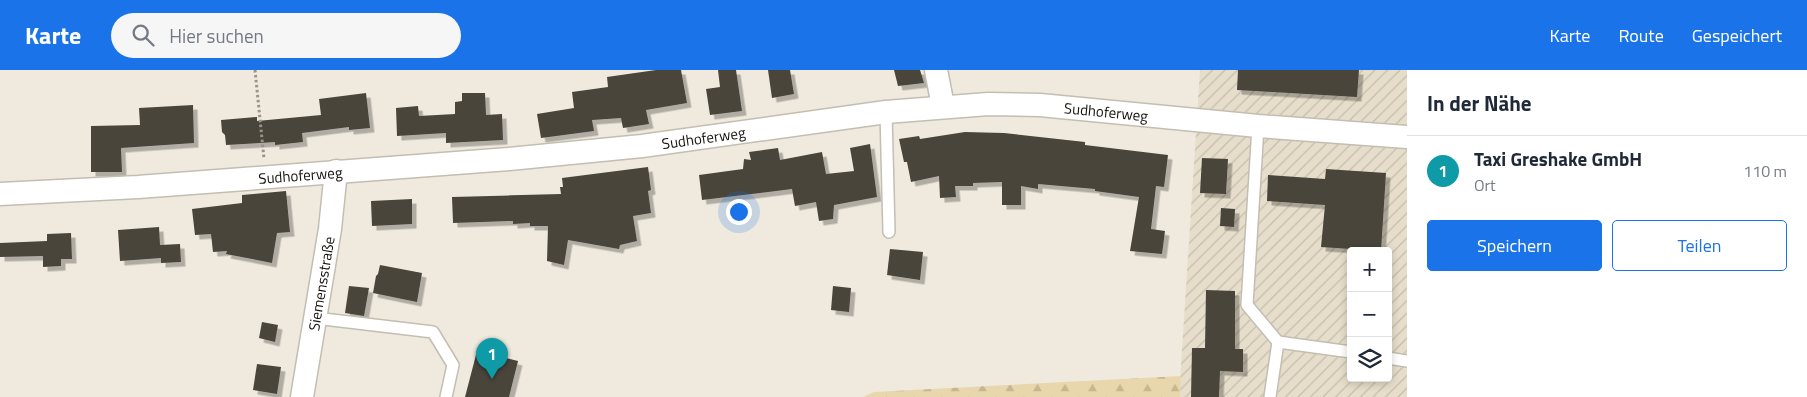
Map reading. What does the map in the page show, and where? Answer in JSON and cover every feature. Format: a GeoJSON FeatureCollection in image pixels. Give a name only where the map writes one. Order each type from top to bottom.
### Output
{"type":"FeatureCollection","features":[{"type":"Feature","properties":{"kind":"street"},"geometry":{"type":"LineString","coordinates":[[936,70],[943,106]]}},
{"type":"Feature","properties":{"kind":"street","name":"Sudhoferweg"},"geometry":{"type":"LineString","coordinates":[[0,194],[138,187],[509,159],[642,146],[886,112],[943,106],[988,104],[1040,105],[1258,126],[1407,137]]}},
{"type":"Feature","properties":{"kind":"street","name":"Siemensstraße"},"geometry":{"type":"LineString","coordinates":[[302,397],[330,228],[336,171]]}},
{"type":"Feature","properties":{"kind":"lane"},"geometry":{"type":"LineString","coordinates":[[886,112],[889,232]]}},
{"type":"Feature","properties":{"kind":"lane"},"geometry":{"type":"LineString","coordinates":[[1258,126],[1247,305],[1278,342],[1347,351]]}},
{"type":"Feature","properties":{"kind":"lane"},"geometry":{"type":"LineString","coordinates":[[315,318],[433,332],[452,365],[446,397]]}},
{"type":"Feature","properties":{"kind":"lane"},"geometry":{"type":"LineString","coordinates":[[1270,397],[1278,342]]}},
{"type":"Feature","properties":{"kind":"lane"},"geometry":{"type":"LineString","coordinates":[[1392,359],[1407,361]]}},
{"type":"Feature","properties":{"kind":"path"},"geometry":{"type":"LineString","coordinates":[[255,70],[266,177]]}},
{"type":"Feature","properties":{"kind":"shaded area"},"geometry":{"type":"Polygon","coordinates":[[[1200,70],[1407,70],[1407,397],[1179,397],[1200,70]]]}},
{"type":"Feature","properties":{"kind":"green space"},"geometry":{"type":"Polygon","coordinates":[[[1181,376],[1180,397],[863,397],[874,392],[1181,376]]]}},
{"type":"Feature","properties":{"kind":"building"},"geometry":{"type":"Polygon","coordinates":[[[656,70],[681,70],[687,103],[646,110],[649,124],[623,128],[621,118],[592,120],[594,131],[541,138],[537,114],[574,108],[572,92],[608,87],[607,77],[656,70]]]}},
{"type":"Feature","properties":{"kind":"building"},"geometry":{"type":"Polygon","coordinates":[[[718,70],[736,70],[742,111],[710,115],[706,89],[720,87],[718,70]]]}},
{"type":"Feature","properties":{"kind":"building"},"geometry":{"type":"Polygon","coordinates":[[[768,70],[790,70],[794,94],[772,98],[768,70]]]}},
{"type":"Feature","properties":{"kind":"building"},"geometry":{"type":"Polygon","coordinates":[[[894,70],[920,70],[924,83],[898,86],[894,70]]]}},
{"type":"Feature","properties":{"kind":"building"},"geometry":{"type":"Polygon","coordinates":[[[1238,70],[1359,70],[1357,97],[1237,90],[1238,70]]]}},
{"type":"Feature","properties":{"kind":"building"},"geometry":{"type":"Polygon","coordinates":[[[366,93],[370,128],[349,130],[349,127],[302,133],[303,142],[275,145],[275,142],[226,145],[221,120],[257,117],[257,121],[321,115],[319,99],[366,93]]]}},
{"type":"Feature","properties":{"kind":"building"},"geometry":{"type":"Polygon","coordinates":[[[462,93],[485,93],[486,115],[502,114],[503,140],[446,143],[446,133],[397,136],[396,108],[418,106],[419,116],[455,114],[455,102],[462,101],[462,93]]]}},
{"type":"Feature","properties":{"kind":"building"},"geometry":{"type":"Polygon","coordinates":[[[193,105],[194,143],[121,148],[122,172],[91,172],[91,126],[140,125],[139,108],[193,105]]]}},
{"type":"Feature","properties":{"kind":"building"},"geometry":{"type":"Polygon","coordinates":[[[965,132],[1004,133],[1085,142],[1085,145],[1168,155],[1164,187],[1156,186],[1151,229],[1165,231],[1162,254],[1130,251],[1139,197],[1095,191],[1095,189],[1038,184],[1038,189],[1021,186],[1021,205],[1002,205],[1002,182],[973,183],[973,186],[955,186],[956,197],[940,198],[939,176],[911,182],[907,162],[904,162],[899,139],[919,136],[920,139],[965,132]]]}},
{"type":"Feature","properties":{"kind":"building"},"geometry":{"type":"Polygon","coordinates":[[[870,144],[877,197],[834,205],[833,219],[819,221],[816,202],[795,206],[792,189],[702,200],[699,175],[743,169],[744,159],[751,160],[749,152],[778,148],[780,160],[822,152],[826,174],[854,171],[850,148],[870,144]]]}},
{"type":"Feature","properties":{"kind":"building"},"geometry":{"type":"Polygon","coordinates":[[[1202,158],[1228,159],[1226,194],[1200,193],[1202,158]]]}},
{"type":"Feature","properties":{"kind":"building"},"geometry":{"type":"Polygon","coordinates":[[[648,167],[651,190],[648,191],[651,213],[633,216],[637,241],[620,245],[619,249],[568,240],[564,265],[547,261],[548,226],[530,226],[530,223],[513,224],[513,221],[453,223],[452,197],[561,194],[560,187],[563,187],[562,178],[648,167]]]}},
{"type":"Feature","properties":{"kind":"building"},"geometry":{"type":"Polygon","coordinates":[[[1326,169],[1386,173],[1381,247],[1347,247],[1347,249],[1321,247],[1325,205],[1267,201],[1268,175],[1325,179],[1326,169]]]}},
{"type":"Feature","properties":{"kind":"building"},"geometry":{"type":"Polygon","coordinates":[[[286,191],[290,232],[277,233],[272,263],[226,254],[227,251],[213,252],[211,234],[195,235],[192,209],[242,203],[242,195],[286,191]]]}},
{"type":"Feature","properties":{"kind":"building"},"geometry":{"type":"Polygon","coordinates":[[[412,199],[412,224],[372,226],[371,201],[412,199]]]}},
{"type":"Feature","properties":{"kind":"building"},"geometry":{"type":"Polygon","coordinates":[[[1221,208],[1235,209],[1234,227],[1220,226],[1221,208]]]}},
{"type":"Feature","properties":{"kind":"building"},"geometry":{"type":"Polygon","coordinates":[[[159,227],[160,245],[180,244],[181,262],[161,263],[161,258],[120,261],[118,230],[159,227]]]}},
{"type":"Feature","properties":{"kind":"building"},"geometry":{"type":"Polygon","coordinates":[[[71,233],[72,259],[61,259],[61,266],[43,267],[43,256],[0,257],[0,243],[47,241],[47,234],[71,233]]]}},
{"type":"Feature","properties":{"kind":"building"},"geometry":{"type":"Polygon","coordinates":[[[890,249],[923,252],[920,280],[887,275],[890,249]]]}},
{"type":"Feature","properties":{"kind":"building"},"geometry":{"type":"Polygon","coordinates":[[[380,265],[422,273],[417,302],[373,293],[380,265]]]}},
{"type":"Feature","properties":{"kind":"building"},"geometry":{"type":"Polygon","coordinates":[[[349,286],[369,288],[364,316],[345,313],[349,286]]]}},
{"type":"Feature","properties":{"kind":"building"},"geometry":{"type":"Polygon","coordinates":[[[833,286],[851,288],[849,312],[831,310],[833,286]]]}},
{"type":"Feature","properties":{"kind":"building"},"geometry":{"type":"Polygon","coordinates":[[[1206,290],[1235,291],[1235,349],[1243,349],[1243,372],[1220,371],[1219,397],[1191,397],[1192,348],[1205,348],[1206,290]]]}},
{"type":"Feature","properties":{"kind":"building"},"geometry":{"type":"Polygon","coordinates":[[[262,322],[278,325],[275,342],[259,338],[262,322]]]}},
{"type":"Feature","properties":{"kind":"building"},"geometry":{"type":"Polygon","coordinates":[[[477,351],[518,361],[509,397],[465,397],[477,351]]]}},
{"type":"Feature","properties":{"kind":"building"},"geometry":{"type":"Polygon","coordinates":[[[257,364],[281,367],[277,394],[253,390],[257,364]]]}},
{"type":"Feature","properties":{"kind":"place","name":"Taxi Greshake GmbH"},"geometry":{"type":"Point","coordinates":[492,379]}}]}
